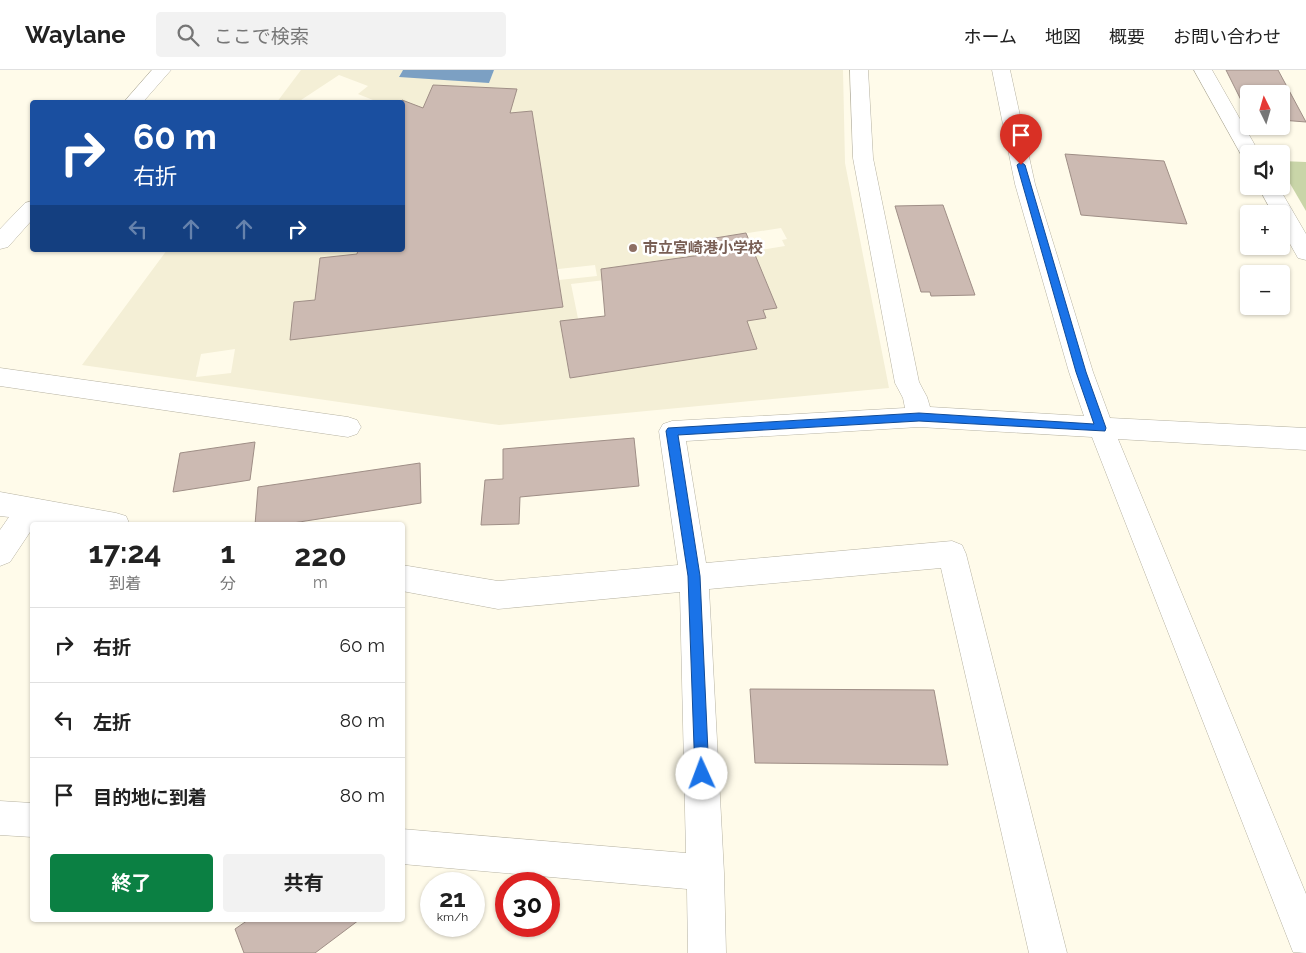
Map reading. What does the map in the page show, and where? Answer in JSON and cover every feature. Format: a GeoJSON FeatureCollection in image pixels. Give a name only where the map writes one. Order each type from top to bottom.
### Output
{"type":"FeatureCollection","features":[{"type":"Feature","properties":{"kind":"street"},"geometry":{"type":"LineString","coordinates":[[135,100],[162,70]]}},
{"type":"Feature","properties":{"kind":"street"},"geometry":{"type":"LineString","coordinates":[[859,70],[863,158],[907,383],[915,397],[919,417]]}},
{"type":"Feature","properties":{"kind":"street"},"geometry":{"type":"LineString","coordinates":[[1001,70],[1025,184],[1081,372],[1101,428],[1306,939]]}},
{"type":"Feature","properties":{"kind":"street"},"geometry":{"type":"LineString","coordinates":[[1203,70],[1245,145]]}},
{"type":"Feature","properties":{"kind":"street"},"geometry":{"type":"LineString","coordinates":[[1273,195],[1306,253]]}},
{"type":"Feature","properties":{"kind":"street"},"geometry":{"type":"LineString","coordinates":[[0,242],[30,210]]}},
{"type":"Feature","properties":{"kind":"street"},"geometry":{"type":"LineString","coordinates":[[0,377],[348,427]]}},
{"type":"Feature","properties":{"kind":"street"},"geometry":{"type":"LineString","coordinates":[[707,953],[706,873],[694,576],[672,431],[919,417],[1306,439]]}},
{"type":"Feature","properties":{"kind":"street"},"geometry":{"type":"LineString","coordinates":[[0,504],[100,522]]}},
{"type":"Feature","properties":{"kind":"street"},"geometry":{"type":"LineString","coordinates":[[0,553],[31,509]]}},
{"type":"Feature","properties":{"kind":"street"},"geometry":{"type":"LineString","coordinates":[[405,579],[498,595],[952,554],[1048,953]]}},
{"type":"Feature","properties":{"kind":"street"},"geometry":{"type":"LineString","coordinates":[[0,818],[30,820]]}},
{"type":"Feature","properties":{"kind":"street"},"geometry":{"type":"LineString","coordinates":[[405,846],[706,873]]}},
{"type":"Feature","properties":{"kind":"shaded area","name":"市立宮崎港小学校"},"geometry":{"type":"Polygon","coordinates":[[[301,70],[403,70],[399,76],[489,82],[494,70],[843,70],[845,163],[889,388],[499,425],[82,365],[166,252],[358,252],[355,292],[400,252],[405,252],[405,220],[414,129],[405,109],[405,100],[373,100],[358,94],[368,86],[339,75],[301,100],[278,100],[301,70]],[[532,111],[488,115],[557,268],[532,111]],[[781,228],[709,239],[715,254],[728,255],[785,246],[782,240],[787,239],[781,228]],[[354,255],[320,258],[317,286],[354,255]],[[687,257],[602,269],[605,280],[571,284],[583,343],[564,346],[570,378],[757,349],[687,257]],[[758,262],[729,266],[754,320],[766,318],[763,310],[777,308],[758,262]],[[595,265],[522,273],[561,297],[559,280],[597,276],[595,265]],[[382,292],[295,302],[290,339],[382,292]],[[235,349],[201,354],[196,377],[231,373],[235,349]]]}},
{"type":"Feature","properties":{"kind":"green space"},"geometry":{"type":"Polygon","coordinates":[[[1290,161],[1306,162],[1306,211],[1290,183],[1290,161]]]}},
{"type":"Feature","properties":{"kind":"water"},"geometry":{"type":"Polygon","coordinates":[[[403,70],[494,70],[489,83],[399,77],[403,70]]]}},
{"type":"Feature","properties":{"kind":"building"},"geometry":{"type":"Polygon","coordinates":[[[1226,70],[1278,70],[1286,85],[1240,85],[1240,98],[1226,70]]]}},
{"type":"Feature","properties":{"kind":"building"},"geometry":{"type":"Polygon","coordinates":[[[433,85],[517,89],[510,113],[532,111],[563,307],[290,340],[294,302],[315,300],[320,258],[357,254],[358,252],[405,252],[405,101],[423,108],[433,85]]]}},
{"type":"Feature","properties":{"kind":"building"},"geometry":{"type":"Polygon","coordinates":[[[1290,92],[1306,122],[1290,121],[1290,92]]]}},
{"type":"Feature","properties":{"kind":"building"},"geometry":{"type":"Polygon","coordinates":[[[1065,154],[1164,161],[1187,224],[1081,215],[1065,154]]]}},
{"type":"Feature","properties":{"kind":"building"},"geometry":{"type":"Polygon","coordinates":[[[943,205],[975,295],[931,296],[930,292],[921,292],[895,206],[943,205]]]}},
{"type":"Feature","properties":{"kind":"building"},"geometry":{"type":"Polygon","coordinates":[[[746,233],[777,308],[763,310],[766,318],[747,321],[757,349],[570,378],[560,321],[605,316],[601,269],[715,253],[709,239],[746,233]]]}},
{"type":"Feature","properties":{"kind":"building"},"geometry":{"type":"Polygon","coordinates":[[[634,438],[639,486],[520,497],[519,524],[481,525],[485,480],[503,479],[503,449],[634,438]]]}},
{"type":"Feature","properties":{"kind":"building"},"geometry":{"type":"Polygon","coordinates":[[[255,442],[250,480],[173,492],[180,453],[255,442]]]}},
{"type":"Feature","properties":{"kind":"building"},"geometry":{"type":"Polygon","coordinates":[[[420,463],[421,503],[299,522],[255,522],[258,487],[420,463]]]}},
{"type":"Feature","properties":{"kind":"building"},"geometry":{"type":"Polygon","coordinates":[[[750,689],[934,690],[948,765],[755,763],[750,689]]]}},
{"type":"Feature","properties":{"kind":"building"},"geometry":{"type":"Polygon","coordinates":[[[245,922],[356,922],[315,953],[244,953],[235,929],[245,922]]]}},
{"type":"Feature","properties":{"kind":"place","name":"市立宮崎港小学校"},"geometry":{"type":"Point","coordinates":[633,248]}},
{"type":"Feature","properties":{"kind":"route"},"geometry":{"type":"LineString","coordinates":[[702,774],[694,576],[672,431],[919,417],[1101,428],[1081,372],[1021,165]]}}]}
